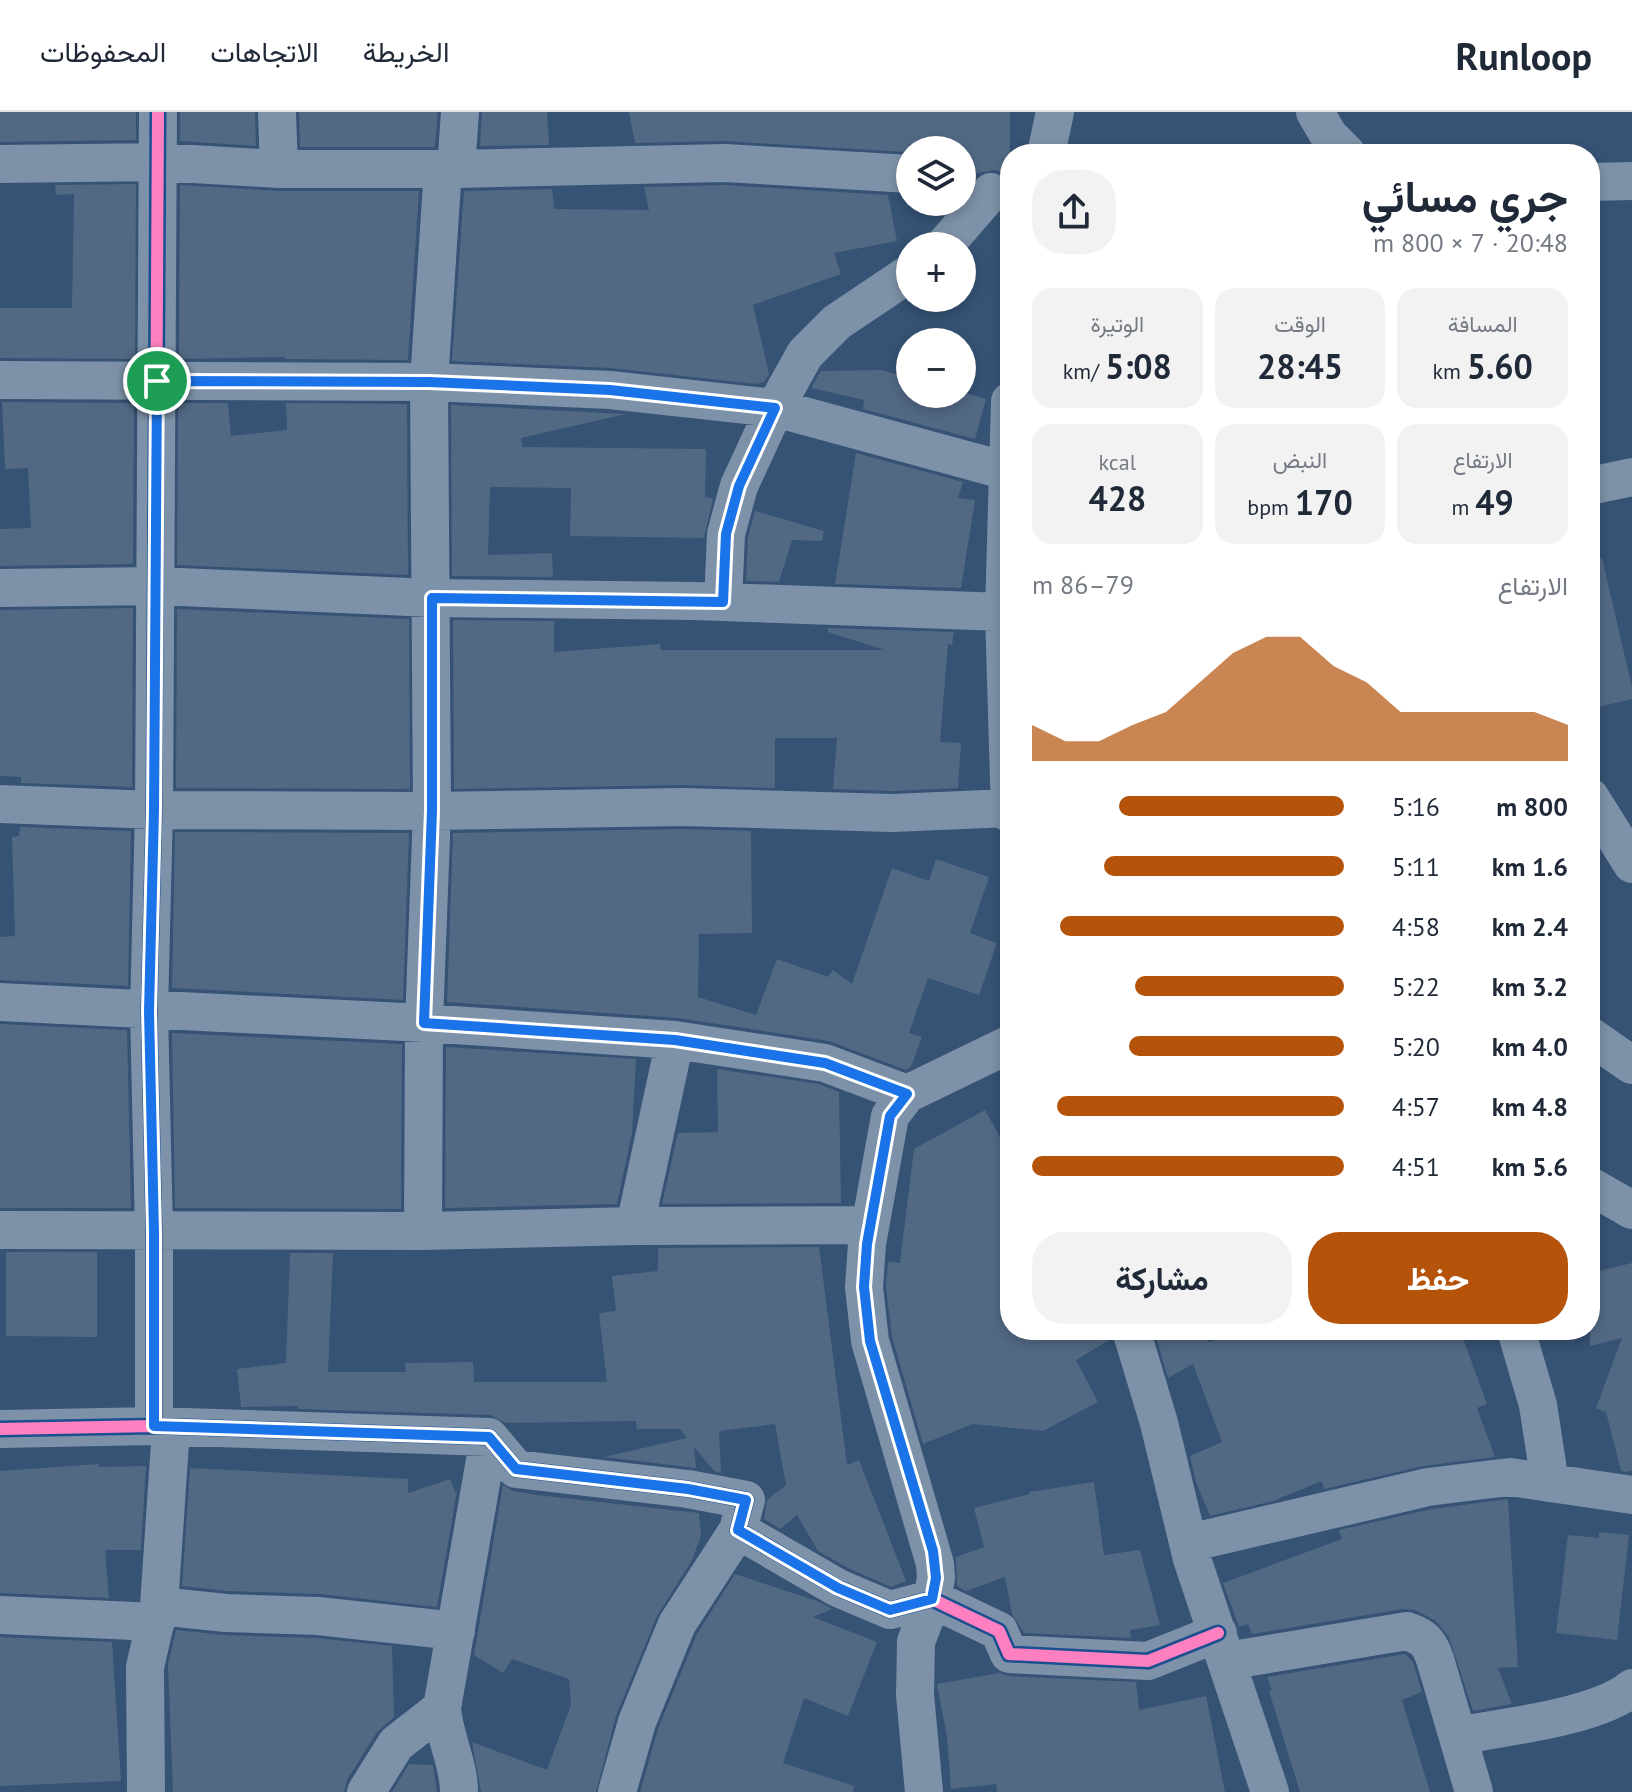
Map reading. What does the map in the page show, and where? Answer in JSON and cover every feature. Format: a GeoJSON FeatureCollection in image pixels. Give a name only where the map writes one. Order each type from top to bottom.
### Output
{"type":"FeatureCollection","features":[{"type":"Feature","properties":{"kind":"street"},"geometry":{"type":"LineString","coordinates":[[146,1792],[145,1667],[158,1614],[162,1427],[149,1011],[154,810],[158,112]]}},
{"type":"Feature","properties":{"kind":"street"},"geometry":{"type":"LineString","coordinates":[[277,112],[279,169]]}},
{"type":"Feature","properties":{"kind":"street"},"geometry":{"type":"LineString","coordinates":[[423,1231],[424,1023],[432,811],[429,382],[450,168],[460,112]]}},
{"type":"Feature","properties":{"kind":"street"},"geometry":{"type":"LineString","coordinates":[[1048,144],[1055,112]]}},
{"type":"Feature","properties":{"kind":"street"},"geometry":{"type":"LineString","coordinates":[[1315,112],[1337,144]]}},
{"type":"Feature","properties":{"kind":"street"},"geometry":{"type":"LineString","coordinates":[[0,164],[159,162],[279,169],[725,163],[896,173]]}},
{"type":"Feature","properties":{"kind":"street"},"geometry":{"type":"LineString","coordinates":[[1600,182],[1632,181]]}},
{"type":"Feature","properties":{"kind":"street"},"geometry":{"type":"LineString","coordinates":[[955,232],[988,191]]}},
{"type":"Feature","properties":{"kind":"street"},"geometry":{"type":"LineString","coordinates":[[723,602],[726,534],[739,486],[775,408],[805,354],[837,322],[896,282]]}},
{"type":"Feature","properties":{"kind":"street"},"geometry":{"type":"LineString","coordinates":[[0,380],[429,382],[610,390],[775,408],[1000,487]]}},
{"type":"Feature","properties":{"kind":"street"},"geometry":{"type":"LineString","coordinates":[[1600,484],[1632,477]]}},
{"type":"Feature","properties":{"kind":"street"},"geometry":{"type":"LineString","coordinates":[[0,588],[156,586],[432,598],[723,602],[1000,612]]}},
{"type":"Feature","properties":{"kind":"street"},"geometry":{"type":"LineString","coordinates":[[0,804],[154,810],[432,811],[683,807],[892,813],[1000,808]]}},
{"type":"Feature","properties":{"kind":"street"},"geometry":{"type":"LineString","coordinates":[[1600,813],[1632,864]]}},
{"type":"Feature","properties":{"kind":"street"},"geometry":{"type":"LineString","coordinates":[[0,1002],[424,1023],[675,1040],[825,1063],[907,1094]]}},
{"type":"Feature","properties":{"kind":"street"},"geometry":{"type":"LineString","coordinates":[[635,1226],[675,1040]]}},
{"type":"Feature","properties":{"kind":"street"},"geometry":{"type":"LineString","coordinates":[[1600,1043],[1632,1065]]}},
{"type":"Feature","properties":{"kind":"street"},"geometry":{"type":"LineString","coordinates":[[924,1792],[915,1695],[916,1642],[932,1599],[936,1578],[933,1551],[870,1341],[864,1287],[870,1225],[890,1116],[907,1094],[1000,1049]]}},
{"type":"Feature","properties":{"kind":"street"},"geometry":{"type":"LineString","coordinates":[[1600,1192],[1632,1210]]}},
{"type":"Feature","properties":{"kind":"street"},"geometry":{"type":"LineString","coordinates":[[0,1230],[423,1231],[870,1225]]}},
{"type":"Feature","properties":{"kind":"street"},"geometry":{"type":"LineString","coordinates":[[1134,1340],[1159,1423],[1189,1543],[1270,1792]]}},
{"type":"Feature","properties":{"kind":"street"},"geometry":{"type":"LineString","coordinates":[[1519,1340],[1538,1405],[1550,1483]]}},
{"type":"Feature","properties":{"kind":"street"},"geometry":{"type":"LineString","coordinates":[[0,1429],[162,1427],[489,1437],[516,1469],[688,1489],[746,1500],[738,1530],[677,1624],[637,1722],[617,1792]]}},
{"type":"Feature","properties":{"kind":"street"},"geometry":{"type":"LineString","coordinates":[[459,1792],[455,1762],[443,1726],[442,1708],[489,1437]]}},
{"type":"Feature","properties":{"kind":"street"},"geometry":{"type":"LineString","coordinates":[[1189,1543],[1428,1487],[1510,1477],[1632,1495]]}},
{"type":"Feature","properties":{"kind":"street"},"geometry":{"type":"LineString","coordinates":[[738,1530],[838,1588],[890,1610],[932,1599],[999,1631],[1009,1654],[1148,1661],[1222,1647],[1407,1631],[1429,1642],[1474,1792]]}},
{"type":"Feature","properties":{"kind":"street"},"geometry":{"type":"LineString","coordinates":[[0,1615],[226,1613],[318,1616],[456,1631]]}},
{"type":"Feature","properties":{"kind":"street"},"geometry":{"type":"LineString","coordinates":[[1458,1736],[1575,1712],[1621,1698],[1632,1688]]}},
{"type":"Feature","properties":{"kind":"street"},"geometry":{"type":"LineString","coordinates":[[366,1792],[396,1744],[442,1708]]}},
{"type":"Feature","properties":{"kind":"building"},"geometry":{"type":"Polygon","coordinates":[[[0,112],[136,112],[136,140],[0,142],[0,112]]]}},
{"type":"Feature","properties":{"kind":"building"},"geometry":{"type":"Polygon","coordinates":[[[180,112],[255,112],[256,146],[180,141],[180,112]]]}},
{"type":"Feature","properties":{"kind":"building"},"geometry":{"type":"Polygon","coordinates":[[[299,112],[438,112],[435,147],[300,147],[299,112]]]}},
{"type":"Feature","properties":{"kind":"building"},"geometry":{"type":"Polygon","coordinates":[[[482,112],[547,112],[549,145],[480,146],[482,112]]]}},
{"type":"Feature","properties":{"kind":"building"},"geometry":{"type":"Polygon","coordinates":[[[629,112],[1010,112],[1010,144],[1000,144],[1000,172],[976,173],[976,136],[896,136],[896,151],[725,141],[635,143],[629,112]]]}},
{"type":"Feature","properties":{"kind":"building"},"geometry":{"type":"Polygon","coordinates":[[[136,184],[135,359],[0,358],[0,308],[72,308],[74,194],[56,195],[55,185],[136,184]]]}},
{"type":"Feature","properties":{"kind":"building"},"geometry":{"type":"Polygon","coordinates":[[[180,185],[279,191],[419,191],[408,360],[285,357],[179,359],[180,185]]]}},
{"type":"Feature","properties":{"kind":"building"},"geometry":{"type":"Polygon","coordinates":[[[725,185],[888,195],[896,241],[834,253],[841,274],[753,305],[769,374],[764,382],[756,384],[611,368],[452,361],[464,191],[552,189],[554,209],[649,210],[644,187],[725,185]]]}},
{"type":"Feature","properties":{"kind":"building"},"geometry":{"type":"Polygon","coordinates":[[[881,370],[896,374],[896,408],[976,408],[976,396],[986,399],[975,439],[863,409],[864,400],[811,388],[821,371],[881,370]]]}},
{"type":"Feature","properties":{"kind":"building"},"geometry":{"type":"Polygon","coordinates":[[[2,402],[134,403],[133,564],[0,566],[0,529],[31,528],[28,468],[5,469],[2,402]]]}},
{"type":"Feature","properties":{"kind":"building"},"geometry":{"type":"Polygon","coordinates":[[[178,403],[228,403],[231,436],[287,430],[286,403],[407,404],[408,575],[177,565],[178,403]]]}},
{"type":"Feature","properties":{"kind":"building"},"geometry":{"type":"Polygon","coordinates":[[[451,405],[626,414],[521,438],[522,447],[706,449],[705,497],[713,499],[704,538],[570,536],[571,488],[490,487],[488,555],[552,553],[553,577],[452,576],[451,405]]]}},
{"type":"Feature","properties":{"kind":"building"},"geometry":{"type":"Polygon","coordinates":[[[856,453],[963,482],[958,498],[975,500],[961,588],[835,584],[856,453]]]}},
{"type":"Feature","properties":{"kind":"building"},"geometry":{"type":"Polygon","coordinates":[[[755,511],[824,531],[822,541],[792,540],[779,582],[746,581],[748,537],[755,511]]]}},
{"type":"Feature","properties":{"kind":"building"},"geometry":{"type":"Polygon","coordinates":[[[1600,558],[1632,687],[1632,699],[1600,707],[1600,558]]]}},
{"type":"Feature","properties":{"kind":"building"},"geometry":{"type":"Polygon","coordinates":[[[133,608],[132,787],[21,783],[21,777],[0,776],[0,610],[133,608]]]}},
{"type":"Feature","properties":{"kind":"building"},"geometry":{"type":"Polygon","coordinates":[[[177,609],[409,619],[410,789],[176,788],[177,609]]]}},
{"type":"Feature","properties":{"kind":"building"},"geometry":{"type":"Polygon","coordinates":[[[453,620],[554,621],[554,652],[660,644],[661,650],[885,650],[828,632],[828,628],[954,632],[952,645],[948,644],[940,742],[961,743],[958,788],[892,791],[833,789],[837,738],[775,738],[775,788],[683,785],[454,789],[453,620]]]}},
{"type":"Feature","properties":{"kind":"building"},"geometry":{"type":"Polygon","coordinates":[[[20,827],[131,831],[128,986],[0,980],[0,937],[15,936],[12,837],[19,836],[20,827]]]}},
{"type":"Feature","properties":{"kind":"building"},"geometry":{"type":"Polygon","coordinates":[[[683,829],[751,831],[752,933],[699,934],[698,997],[756,1015],[777,959],[828,977],[833,970],[852,984],[892,868],[929,881],[936,859],[989,877],[970,933],[997,943],[979,995],[928,978],[909,1033],[922,1037],[911,1067],[906,1070],[829,1041],[678,1018],[447,1002],[453,833],[683,829]]]}},
{"type":"Feature","properties":{"kind":"building"},"geometry":{"type":"Polygon","coordinates":[[[175,832],[409,833],[403,1000],[172,988],[175,832]]]}},
{"type":"Feature","properties":{"kind":"building"},"geometry":{"type":"Polygon","coordinates":[[[0,1024],[127,1030],[131,1208],[0,1208],[0,1024]]]}},
{"type":"Feature","properties":{"kind":"building"},"geometry":{"type":"Polygon","coordinates":[[[172,1033],[402,1044],[401,1209],[175,1208],[172,1033]]]}},
{"type":"Feature","properties":{"kind":"building"},"geometry":{"type":"Polygon","coordinates":[[[446,1047],[636,1059],[632,1133],[617,1204],[445,1208],[446,1047]]]}},
{"type":"Feature","properties":{"kind":"building"},"geometry":{"type":"Polygon","coordinates":[[[717,1069],[819,1084],[839,1092],[841,1203],[662,1204],[678,1133],[718,1132],[717,1069]]]}},
{"type":"Feature","properties":{"kind":"building"},"geometry":{"type":"Polygon","coordinates":[[[985,1110],[1000,1137],[1000,1340],[1109,1340],[1076,1360],[1098,1402],[1043,1431],[973,1424],[923,1444],[892,1337],[886,1287],[888,1262],[900,1263],[914,1149],[985,1110]]]}},
{"type":"Feature","properties":{"kind":"building"},"geometry":{"type":"Polygon","coordinates":[[[819,1247],[847,1465],[859,1460],[906,1581],[891,1587],[818,1551],[797,1515],[780,1529],[764,1519],[767,1500],[786,1485],[775,1424],[719,1431],[721,1473],[714,1471],[694,1447],[696,1468],[604,1457],[687,1438],[680,1429],[637,1429],[636,1421],[506,1423],[490,1415],[298,1409],[298,1406],[241,1407],[237,1369],[286,1363],[290,1253],[333,1253],[328,1372],[406,1372],[405,1363],[473,1362],[474,1382],[607,1382],[599,1313],[616,1311],[612,1276],[658,1271],[658,1248],[819,1247]]]}},
{"type":"Feature","properties":{"kind":"building"},"geometry":{"type":"Polygon","coordinates":[[[6,1252],[97,1252],[97,1337],[6,1336],[6,1252]]]}},
{"type":"Feature","properties":{"kind":"building"},"geometry":{"type":"Polygon","coordinates":[[[1632,1263],[1632,1471],[1626,1472],[1621,1471],[1606,1412],[1596,1408],[1622,1338],[1590,1346],[1590,1340],[1600,1340],[1600,1271],[1632,1263]]]}},
{"type":"Feature","properties":{"kind":"building"},"geometry":{"type":"Polygon","coordinates":[[[1157,1340],[1464,1340],[1487,1404],[1477,1408],[1495,1457],[1423,1466],[1324,1489],[1322,1481],[1273,1501],[1210,1516],[1196,1482],[1190,1456],[1222,1442],[1193,1364],[1168,1378],[1157,1340]]]}},
{"type":"Feature","properties":{"kind":"building"},"geometry":{"type":"Polygon","coordinates":[[[99,1464],[99,1467],[146,1466],[141,1550],[105,1550],[109,1598],[0,1593],[0,1471],[99,1464]]]}},
{"type":"Feature","properties":{"kind":"building"},"geometry":{"type":"Polygon","coordinates":[[[190,1468],[408,1479],[408,1493],[450,1479],[457,1491],[437,1607],[320,1594],[182,1586],[190,1468]]]}},
{"type":"Feature","properties":{"kind":"building"},"geometry":{"type":"Polygon","coordinates":[[[1094,1482],[1104,1555],[1140,1550],[1160,1625],[1130,1630],[1131,1638],[1024,1633],[1012,1614],[1005,1577],[966,1591],[957,1586],[956,1557],[984,1547],[974,1508],[1029,1492],[1094,1482]]]}},
{"type":"Feature","properties":{"kind":"building"},"geometry":{"type":"Polygon","coordinates":[[[503,1485],[513,1491],[537,1495],[699,1513],[701,1536],[692,1560],[657,1616],[616,1716],[596,1792],[481,1792],[472,1742],[547,1770],[571,1705],[569,1679],[512,1659],[503,1673],[474,1655],[503,1485]]]}},
{"type":"Feature","properties":{"kind":"building"},"geometry":{"type":"Polygon","coordinates":[[[1508,1499],[1518,1667],[1498,1668],[1512,1704],[1473,1711],[1449,1637],[1436,1621],[1415,1610],[1403,1609],[1252,1634],[1248,1624],[1239,1627],[1223,1583],[1342,1539],[1339,1530],[1432,1509],[1508,1499]]]}},
{"type":"Feature","properties":{"kind":"building"},"geometry":{"type":"Polygon","coordinates":[[[1599,1532],[1629,1535],[1617,1640],[1556,1633],[1568,1535],[1599,1538],[1599,1532]]]}},
{"type":"Feature","properties":{"kind":"building"},"geometry":{"type":"Polygon","coordinates":[[[735,1574],[817,1601],[832,1609],[813,1617],[877,1642],[848,1716],[804,1698],[783,1763],[854,1786],[853,1792],[640,1792],[658,1729],[697,1634],[735,1574]]]}},
{"type":"Feature","properties":{"kind":"building"},"geometry":{"type":"Polygon","coordinates":[[[176,1630],[392,1646],[394,1717],[377,1732],[347,1780],[344,1792],[173,1792],[168,1664],[176,1630]]]}},
{"type":"Feature","properties":{"kind":"building"},"geometry":{"type":"Polygon","coordinates":[[[0,1637],[112,1642],[121,1781],[0,1786],[0,1637]]]}},
{"type":"Feature","properties":{"kind":"building"},"geometry":{"type":"Polygon","coordinates":[[[1405,1654],[1413,1662],[1422,1692],[1402,1700],[1430,1792],[1300,1792],[1267,1677],[1405,1654]]]}},
{"type":"Feature","properties":{"kind":"building"},"geometry":{"type":"Polygon","coordinates":[[[999,1673],[1008,1676],[1136,1682],[1139,1710],[1206,1696],[1225,1792],[997,1792],[996,1784],[951,1789],[947,1737],[937,1684],[999,1673]]]}},
{"type":"Feature","properties":{"kind":"building"},"geometry":{"type":"Polygon","coordinates":[[[409,1764],[433,1765],[437,1792],[392,1792],[409,1764]]]}},
{"type":"Feature","properties":{"kind":"cycle path"},"geometry":{"type":"LineString","coordinates":[[154,1426],[149,1011],[154,810],[158,112]]}},
{"type":"Feature","properties":{"kind":"cycle path"},"geometry":{"type":"LineString","coordinates":[[0,1429],[154,1426],[489,1437],[516,1469],[688,1489],[746,1500],[738,1530],[838,1588],[890,1610],[932,1599],[999,1631],[1009,1654],[1148,1661],[1218,1633]]}},
{"type":"Feature","properties":{"kind":"route"},"geometry":{"type":"LineString","coordinates":[[157,381],[429,382],[610,390],[775,408],[739,486],[726,534],[723,602],[432,598],[432,811],[424,1023],[675,1040],[825,1063],[907,1094],[890,1116],[883,1146],[867,1244],[864,1287],[870,1341],[933,1551],[936,1578],[932,1599],[890,1610],[838,1588],[738,1530],[746,1500],[688,1489],[516,1469],[489,1437],[154,1426],[149,1011],[154,810],[157,381]]}}]}
